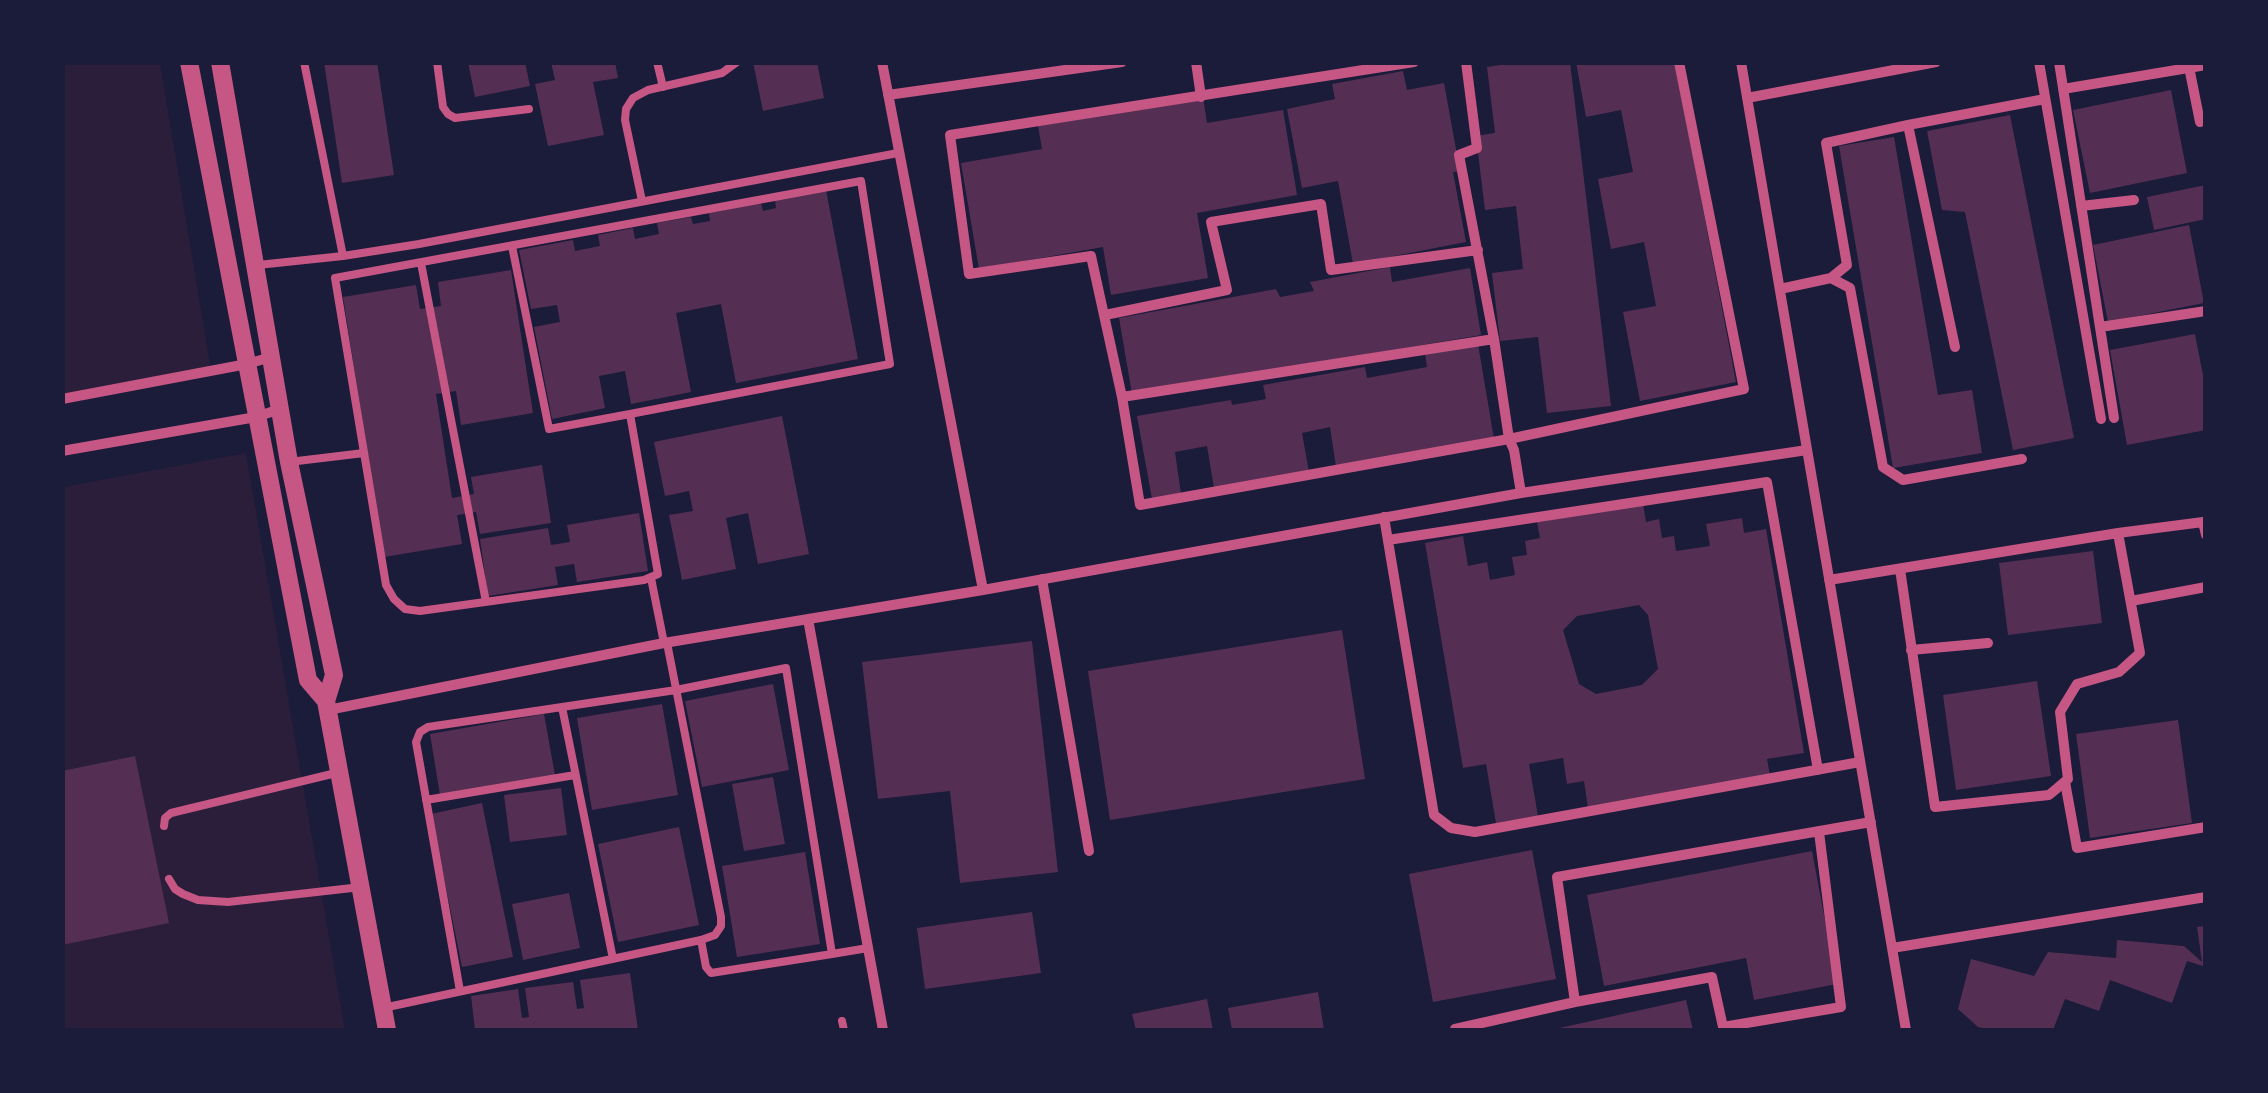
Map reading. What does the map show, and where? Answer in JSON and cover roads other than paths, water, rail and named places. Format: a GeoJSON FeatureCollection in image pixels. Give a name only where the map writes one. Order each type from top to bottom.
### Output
{"type":"FeatureCollection","features":[{"type":"Feature","properties":{"kind":"street"},"geometry":{"type":"LineString","coordinates":[[189,62],[308,680],[327,706]]}},
{"type":"Feature","properties":{"kind":"street"},"geometry":{"type":"LineString","coordinates":[[220,62],[290,462],[334,675],[327,706],[387,1030]]}},
{"type":"Feature","properties":{"kind":"street"},"geometry":{"type":"LineString","coordinates":[[882,62],[982,590]]}},
{"type":"Feature","properties":{"kind":"street"},"geometry":{"type":"LineString","coordinates":[[888,95],[1122,62]]}},
{"type":"Feature","properties":{"kind":"street"},"geometry":{"type":"LineString","coordinates":[[1196,62],[1201,97]]}},
{"type":"Feature","properties":{"kind":"street"},"geometry":{"type":"LineString","coordinates":[[1414,62],[950,135],[969,274],[1091,256],[1106,315],[1140,504],[1509,438],[1744,388],[1679,62]]}},
{"type":"Feature","properties":{"kind":"street"},"geometry":{"type":"LineString","coordinates":[[1466,62],[1477,148],[1459,155],[1521,493]]}},
{"type":"Feature","properties":{"kind":"street"},"geometry":{"type":"LineString","coordinates":[[1741,62],[1906,1030]]}},
{"type":"Feature","properties":{"kind":"street"},"geometry":{"type":"LineString","coordinates":[[1747,98],[1936,62]]}},
{"type":"Feature","properties":{"kind":"street"},"geometry":{"type":"LineString","coordinates":[[2039,62],[2107,418],[2100,328],[2059,62]]}},
{"type":"Feature","properties":{"kind":"street"},"geometry":{"type":"LineString","coordinates":[[2063,89],[2206,64]]}},
{"type":"Feature","properties":{"kind":"street"},"geometry":{"type":"LineString","coordinates":[[2189,68],[2200,122]]}},
{"type":"Feature","properties":{"kind":"street"},"geometry":{"type":"LineString","coordinates":[[1780,289],[1831,278],[1848,264],[1826,142],[2045,99]]}},
{"type":"Feature","properties":{"kind":"street"},"geometry":{"type":"LineString","coordinates":[[1908,125],[1954,346]]}},
{"type":"Feature","properties":{"kind":"street"},"geometry":{"type":"LineString","coordinates":[[2081,206],[2134,200]]}},
{"type":"Feature","properties":{"kind":"street"},"geometry":{"type":"LineString","coordinates":[[1106,315],[1227,290],[1211,222],[1321,204],[1332,270],[1478,250]]}},
{"type":"Feature","properties":{"kind":"street"},"geometry":{"type":"LineString","coordinates":[[1831,278],[1850,288],[1883,467],[1903,480],[2022,459]]}},
{"type":"Feature","properties":{"kind":"street"},"geometry":{"type":"LineString","coordinates":[[2100,328],[2206,311]]}},
{"type":"Feature","properties":{"kind":"street"},"geometry":{"type":"LineString","coordinates":[[1122,397],[1494,339]]}},
{"type":"Feature","properties":{"kind":"street"},"geometry":{"type":"LineString","coordinates":[[62,400],[271,357]]}},
{"type":"Feature","properties":{"kind":"street"},"geometry":{"type":"LineString","coordinates":[[62,451],[256,417],[280,408]]}},
{"type":"Feature","properties":{"kind":"street"},"geometry":{"type":"LineString","coordinates":[[327,706],[1521,493],[1807,450]]}},
{"type":"Feature","properties":{"kind":"street"},"geometry":{"type":"LineString","coordinates":[[1388,540],[1767,482],[1818,770]]}},
{"type":"Feature","properties":{"kind":"street"},"geometry":{"type":"LineString","coordinates":[[1384,518],[1434,815],[1451,828],[1475,832],[1860,762]]}},
{"type":"Feature","properties":{"kind":"street"},"geometry":{"type":"LineString","coordinates":[[1829,580],[2204,522],[2206,534]]}},
{"type":"Feature","properties":{"kind":"street"},"geometry":{"type":"LineString","coordinates":[[1900,569],[1935,807],[2049,795],[2068,779],[2060,712],[2076,684],[2119,672],[2140,653],[2118,533]]}},
{"type":"Feature","properties":{"kind":"street"},"geometry":{"type":"LineString","coordinates":[[1042,579],[1089,851]]}},
{"type":"Feature","properties":{"kind":"street"},"geometry":{"type":"LineString","coordinates":[[2131,601],[2206,587]]}},
{"type":"Feature","properties":{"kind":"street"},"geometry":{"type":"LineString","coordinates":[[808,619],[883,1030]]}},
{"type":"Feature","properties":{"kind":"street"},"geometry":{"type":"LineString","coordinates":[[1912,650],[1988,643]]}},
{"type":"Feature","properties":{"kind":"street"},"geometry":{"type":"LineString","coordinates":[[2064,782],[2077,848],[2206,826]]}},
{"type":"Feature","properties":{"kind":"street"},"geometry":{"type":"LineString","coordinates":[[1575,1002],[1557,876],[1871,822]]}},
{"type":"Feature","properties":{"kind":"street"},"geometry":{"type":"LineString","coordinates":[[1455,1029],[1575,1002],[1712,978],[1723,1028],[1840,1007],[1819,832]]}},
{"type":"Feature","properties":{"kind":"street"},"geometry":{"type":"LineString","coordinates":[[1892,948],[2206,898]]}},
{"type":"Feature","properties":{"kind":"lane"},"geometry":{"type":"LineString","coordinates":[[304,62],[343,256]]}},
{"type":"Feature","properties":{"kind":"lane"},"geometry":{"type":"LineString","coordinates":[[437,62],[443,107],[455,118],[529,109]]}},
{"type":"Feature","properties":{"kind":"lane"},"geometry":{"type":"LineString","coordinates":[[658,62],[663,87]]}},
{"type":"Feature","properties":{"kind":"lane"},"geometry":{"type":"LineString","coordinates":[[642,201],[626,109],[634,98],[648,90],[722,73],[737,62]]}},
{"type":"Feature","properties":{"kind":"lane"},"geometry":{"type":"LineString","coordinates":[[256,265],[418,244],[898,152]]}},
{"type":"Feature","properties":{"kind":"lane"},"geometry":{"type":"LineString","coordinates":[[512,246],[549,430],[630,414],[890,364],[861,182],[335,278],[386,585],[405,609],[420,611],[486,602],[658,574],[630,414]]}},
{"type":"Feature","properties":{"kind":"lane"},"geometry":{"type":"LineString","coordinates":[[421,263],[486,602]]}},
{"type":"Feature","properties":{"kind":"lane"},"geometry":{"type":"LineString","coordinates":[[290,462],[364,453]]}},
{"type":"Feature","properties":{"kind":"lane"},"geometry":{"type":"LineString","coordinates":[[383,1008],[702,940],[714,935],[721,926],[651,578]]}},
{"type":"Feature","properties":{"kind":"lane"},"geometry":{"type":"LineString","coordinates":[[460,991],[416,742],[420,732],[786,668],[832,954]]}},
{"type":"Feature","properties":{"kind":"lane"},"geometry":{"type":"LineString","coordinates":[[562,707],[612,959]]}},
{"type":"Feature","properties":{"kind":"lane"},"geometry":{"type":"LineString","coordinates":[[164,826],[171,813],[339,772]]}},
{"type":"Feature","properties":{"kind":"lane"},"geometry":{"type":"LineString","coordinates":[[426,800],[576,775]]}},
{"type":"Feature","properties":{"kind":"lane"},"geometry":{"type":"LineString","coordinates":[[169,879],[176,889],[198,900],[228,902],[360,886]]}},
{"type":"Feature","properties":{"kind":"lane"},"geometry":{"type":"LineString","coordinates":[[702,940],[706,967],[711,973],[868,948]]}}]}
